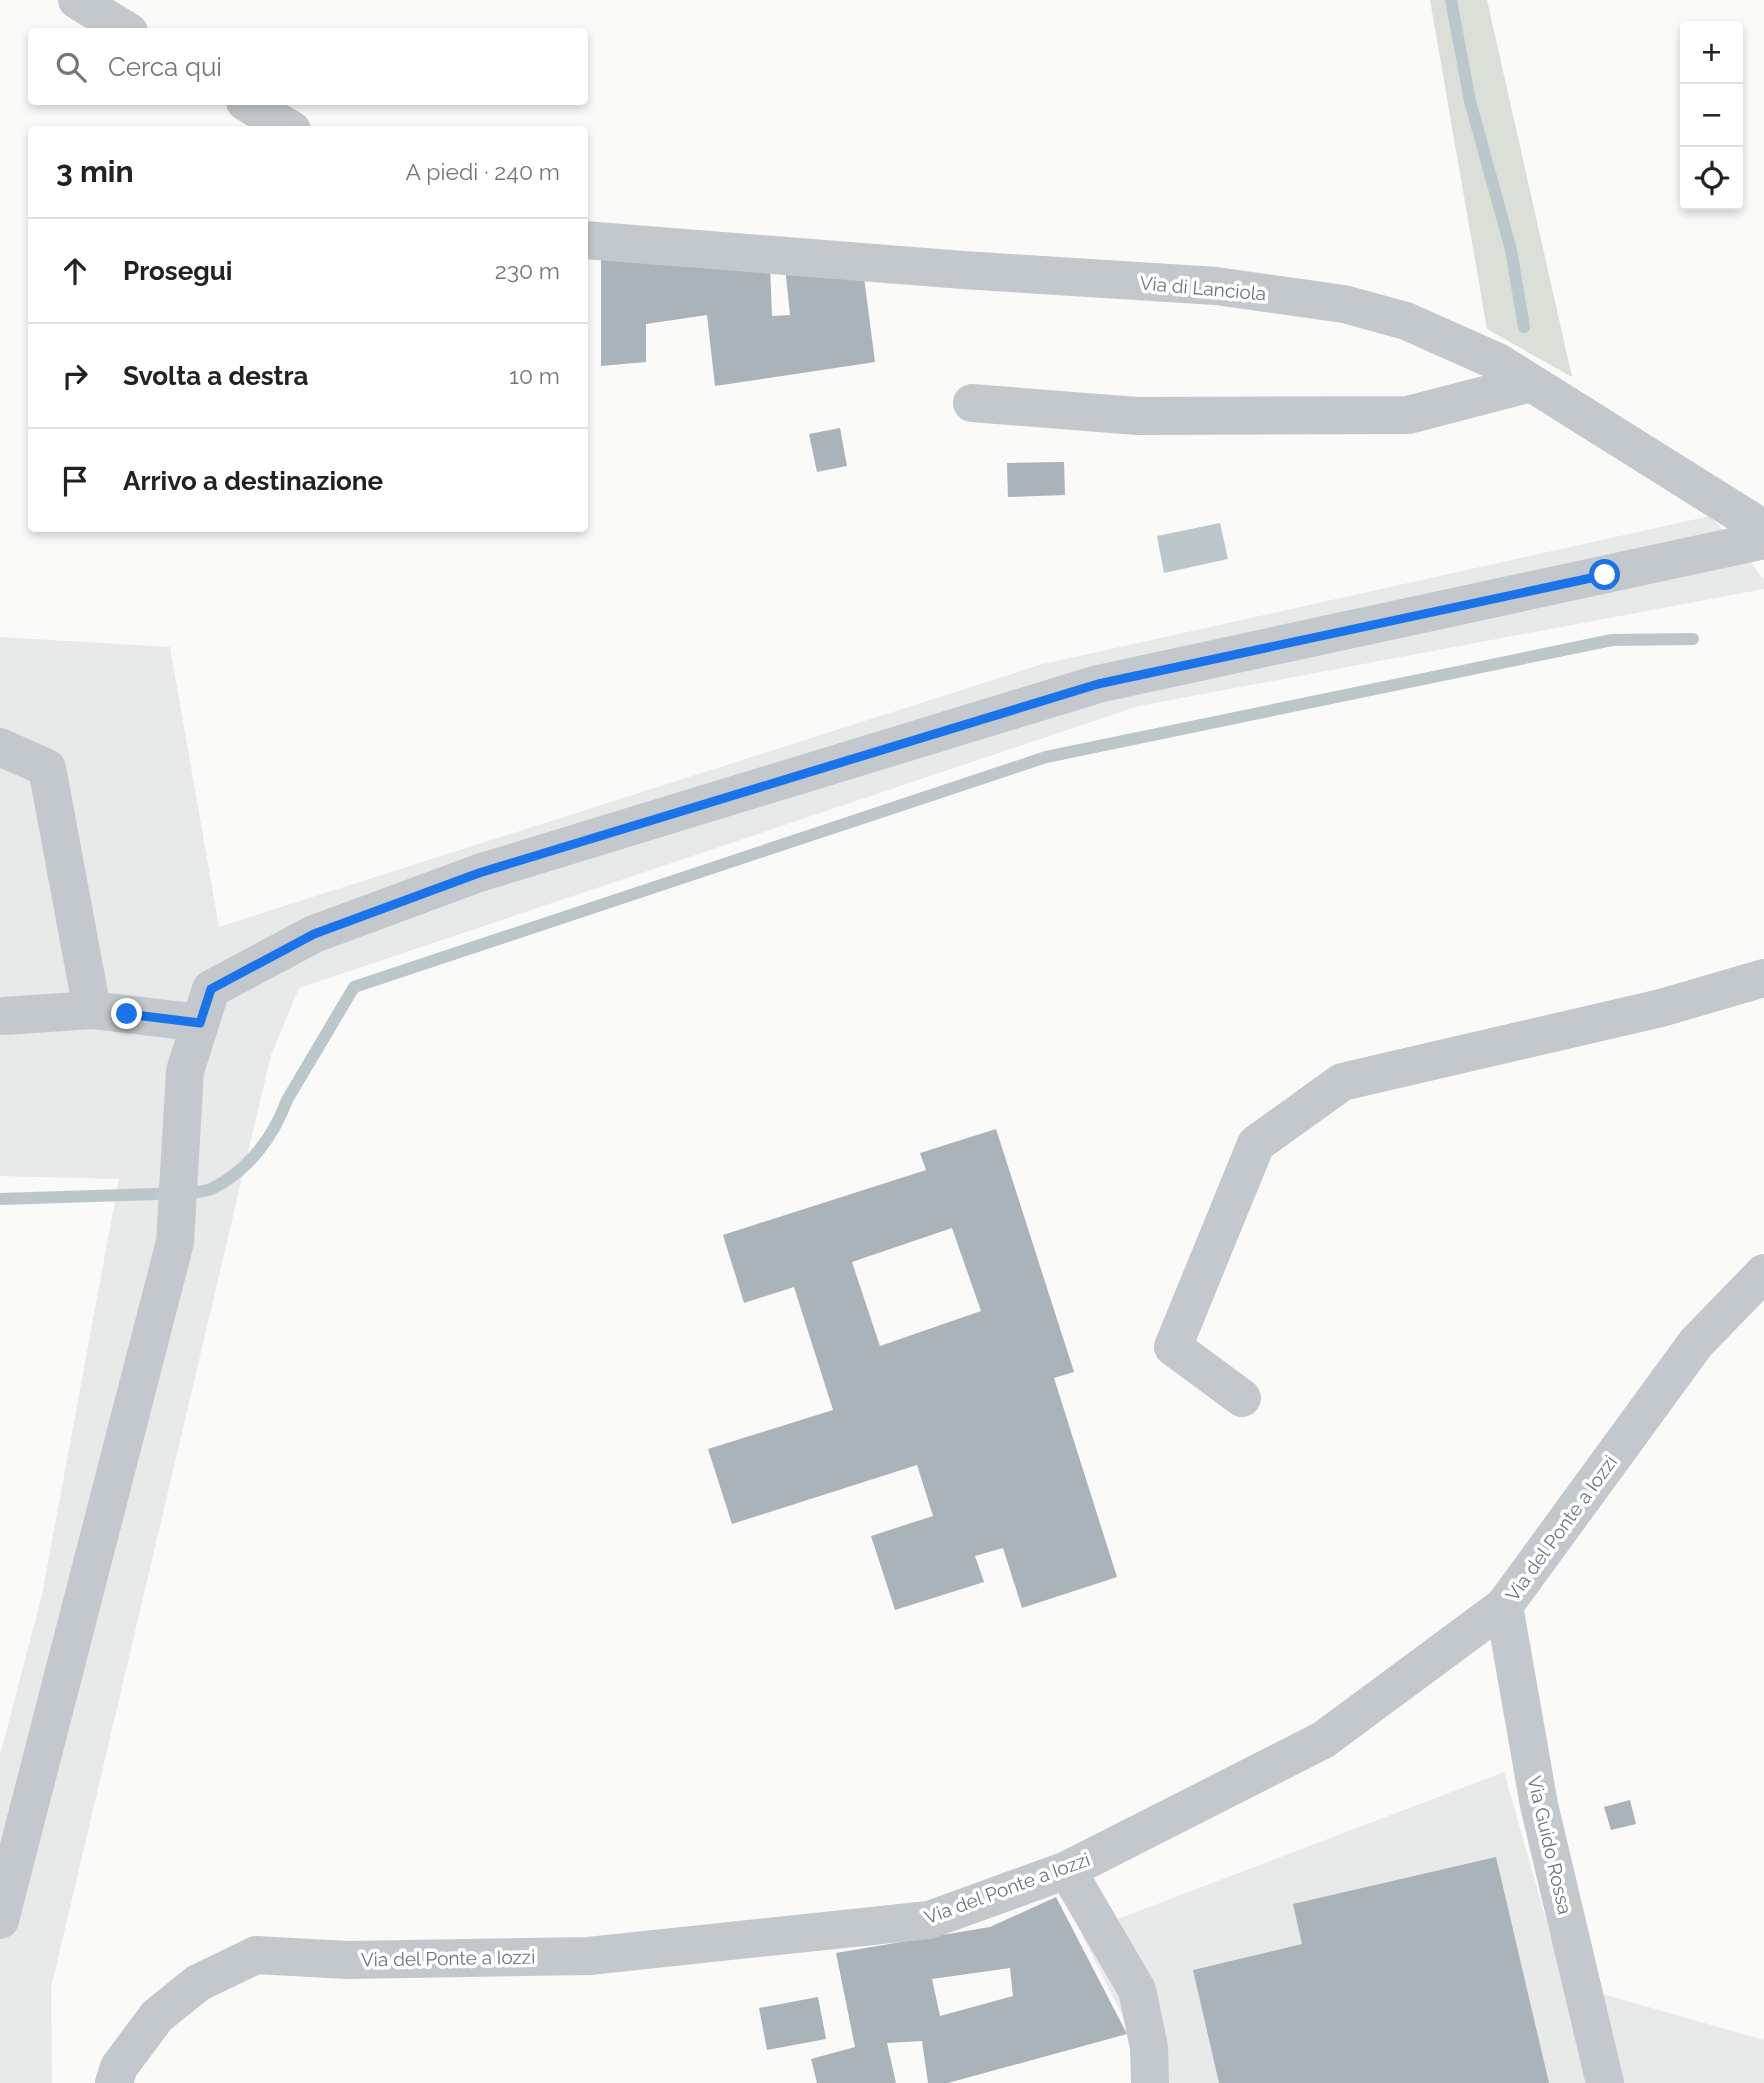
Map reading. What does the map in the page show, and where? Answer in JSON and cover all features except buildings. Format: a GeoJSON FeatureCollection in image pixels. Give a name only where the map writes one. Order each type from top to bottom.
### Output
{"type":"FeatureCollection","features":[{"type":"Feature","properties":{"kind":"street"},"geometry":{"type":"LineString","coordinates":[[77,0],[122,28]]}},
{"type":"Feature","properties":{"kind":"street"},"geometry":{"type":"LineString","coordinates":[[250,105],[285,126]]}},
{"type":"Feature","properties":{"kind":"street","name":"Via di Lanciola"},"geometry":{"type":"LineString","coordinates":[[588,240],[963,270],[1216,286],[1343,304],[1406,321],[1498,362],[1764,529]]}},
{"type":"Feature","properties":{"kind":"street"},"geometry":{"type":"LineString","coordinates":[[972,403],[1137,416],[1408,415],[1531,383]]}},
{"type":"Feature","properties":{"kind":"street"},"geometry":{"type":"LineString","coordinates":[[0,1920],[175,1242],[185,1072],[211,989],[314,934],[479,873],[1098,684],[1764,540]]}},
{"type":"Feature","properties":{"kind":"street"},"geometry":{"type":"LineString","coordinates":[[0,747],[47,768],[92,1010]]}},
{"type":"Feature","properties":{"kind":"street"},"geometry":{"type":"LineString","coordinates":[[1242,1398],[1173,1348],[1256,1144],[1342,1082],[1661,1008],[1764,978]]}},
{"type":"Feature","properties":{"kind":"street"},"geometry":{"type":"LineString","coordinates":[[4,1016],[92,1010],[200,1023]]}},
{"type":"Feature","properties":{"kind":"street","name":"Via del Ponte a Iozzi"},"geometry":{"type":"LineString","coordinates":[[114,2083],[119,2067],[157,2016],[198,1983],[256,1955],[348,1960],[616,1954],[929,1920],[1068,1870],[1323,1740],[1504,1606],[1696,1343],[1764,1273]]}},
{"type":"Feature","properties":{"kind":"street","name":"Via Guido Rossa"},"geometry":{"type":"LineString","coordinates":[[1504,1606],[1539,1805],[1605,2083]]}},
{"type":"Feature","properties":{"kind":"street"},"geometry":{"type":"LineString","coordinates":[[1068,1870],[1137,1990],[1149,2048],[1150,2083]]}},
{"type":"Feature","properties":{"kind":"shaded area"},"geometry":{"type":"Polygon","coordinates":[[[1430,0],[1487,0],[1572,377],[1487,329],[1430,0]]]}},
{"type":"Feature","properties":{"kind":"shaded area"},"geometry":{"type":"Polygon","coordinates":[[[1710,516],[1764,580],[1764,589],[1139,706],[299,988],[271,1055],[51,1988],[52,2083],[0,2083],[0,1755],[42,1595],[119,1179],[0,1176],[0,637],[170,647],[219,927],[1043,664],[1710,516]]]}},
{"type":"Feature","properties":{"kind":"shaded area"},"geometry":{"type":"Polygon","coordinates":[[[1220,523],[1228,559],[1164,573],[1157,536],[1220,523]]]}},
{"type":"Feature","properties":{"kind":"shaded area"},"geometry":{"type":"Polygon","coordinates":[[[1504,1772],[1564,1983],[1764,2040],[1764,2083],[1145,2083],[1148,2067],[1081,1933],[1504,1772]]]}},
{"type":"Feature","properties":{"kind":"waterway"},"geometry":{"type":"LineString","coordinates":[[1451,0],[1470,101],[1511,250],[1524,327]]}},
{"type":"Feature","properties":{"kind":"waterway"},"geometry":{"type":"LineString","coordinates":[[0,1199],[186,1193],[210,1189],[238,1172],[267,1139],[354,987],[1046,757],[1612,640],[1693,639]]}},
{"type":"Feature","properties":{"kind":"route"},"geometry":{"type":"LineString","coordinates":[[127,1014],[200,1023],[211,989],[314,934],[479,873],[1098,684],[1605,575]]}}]}
